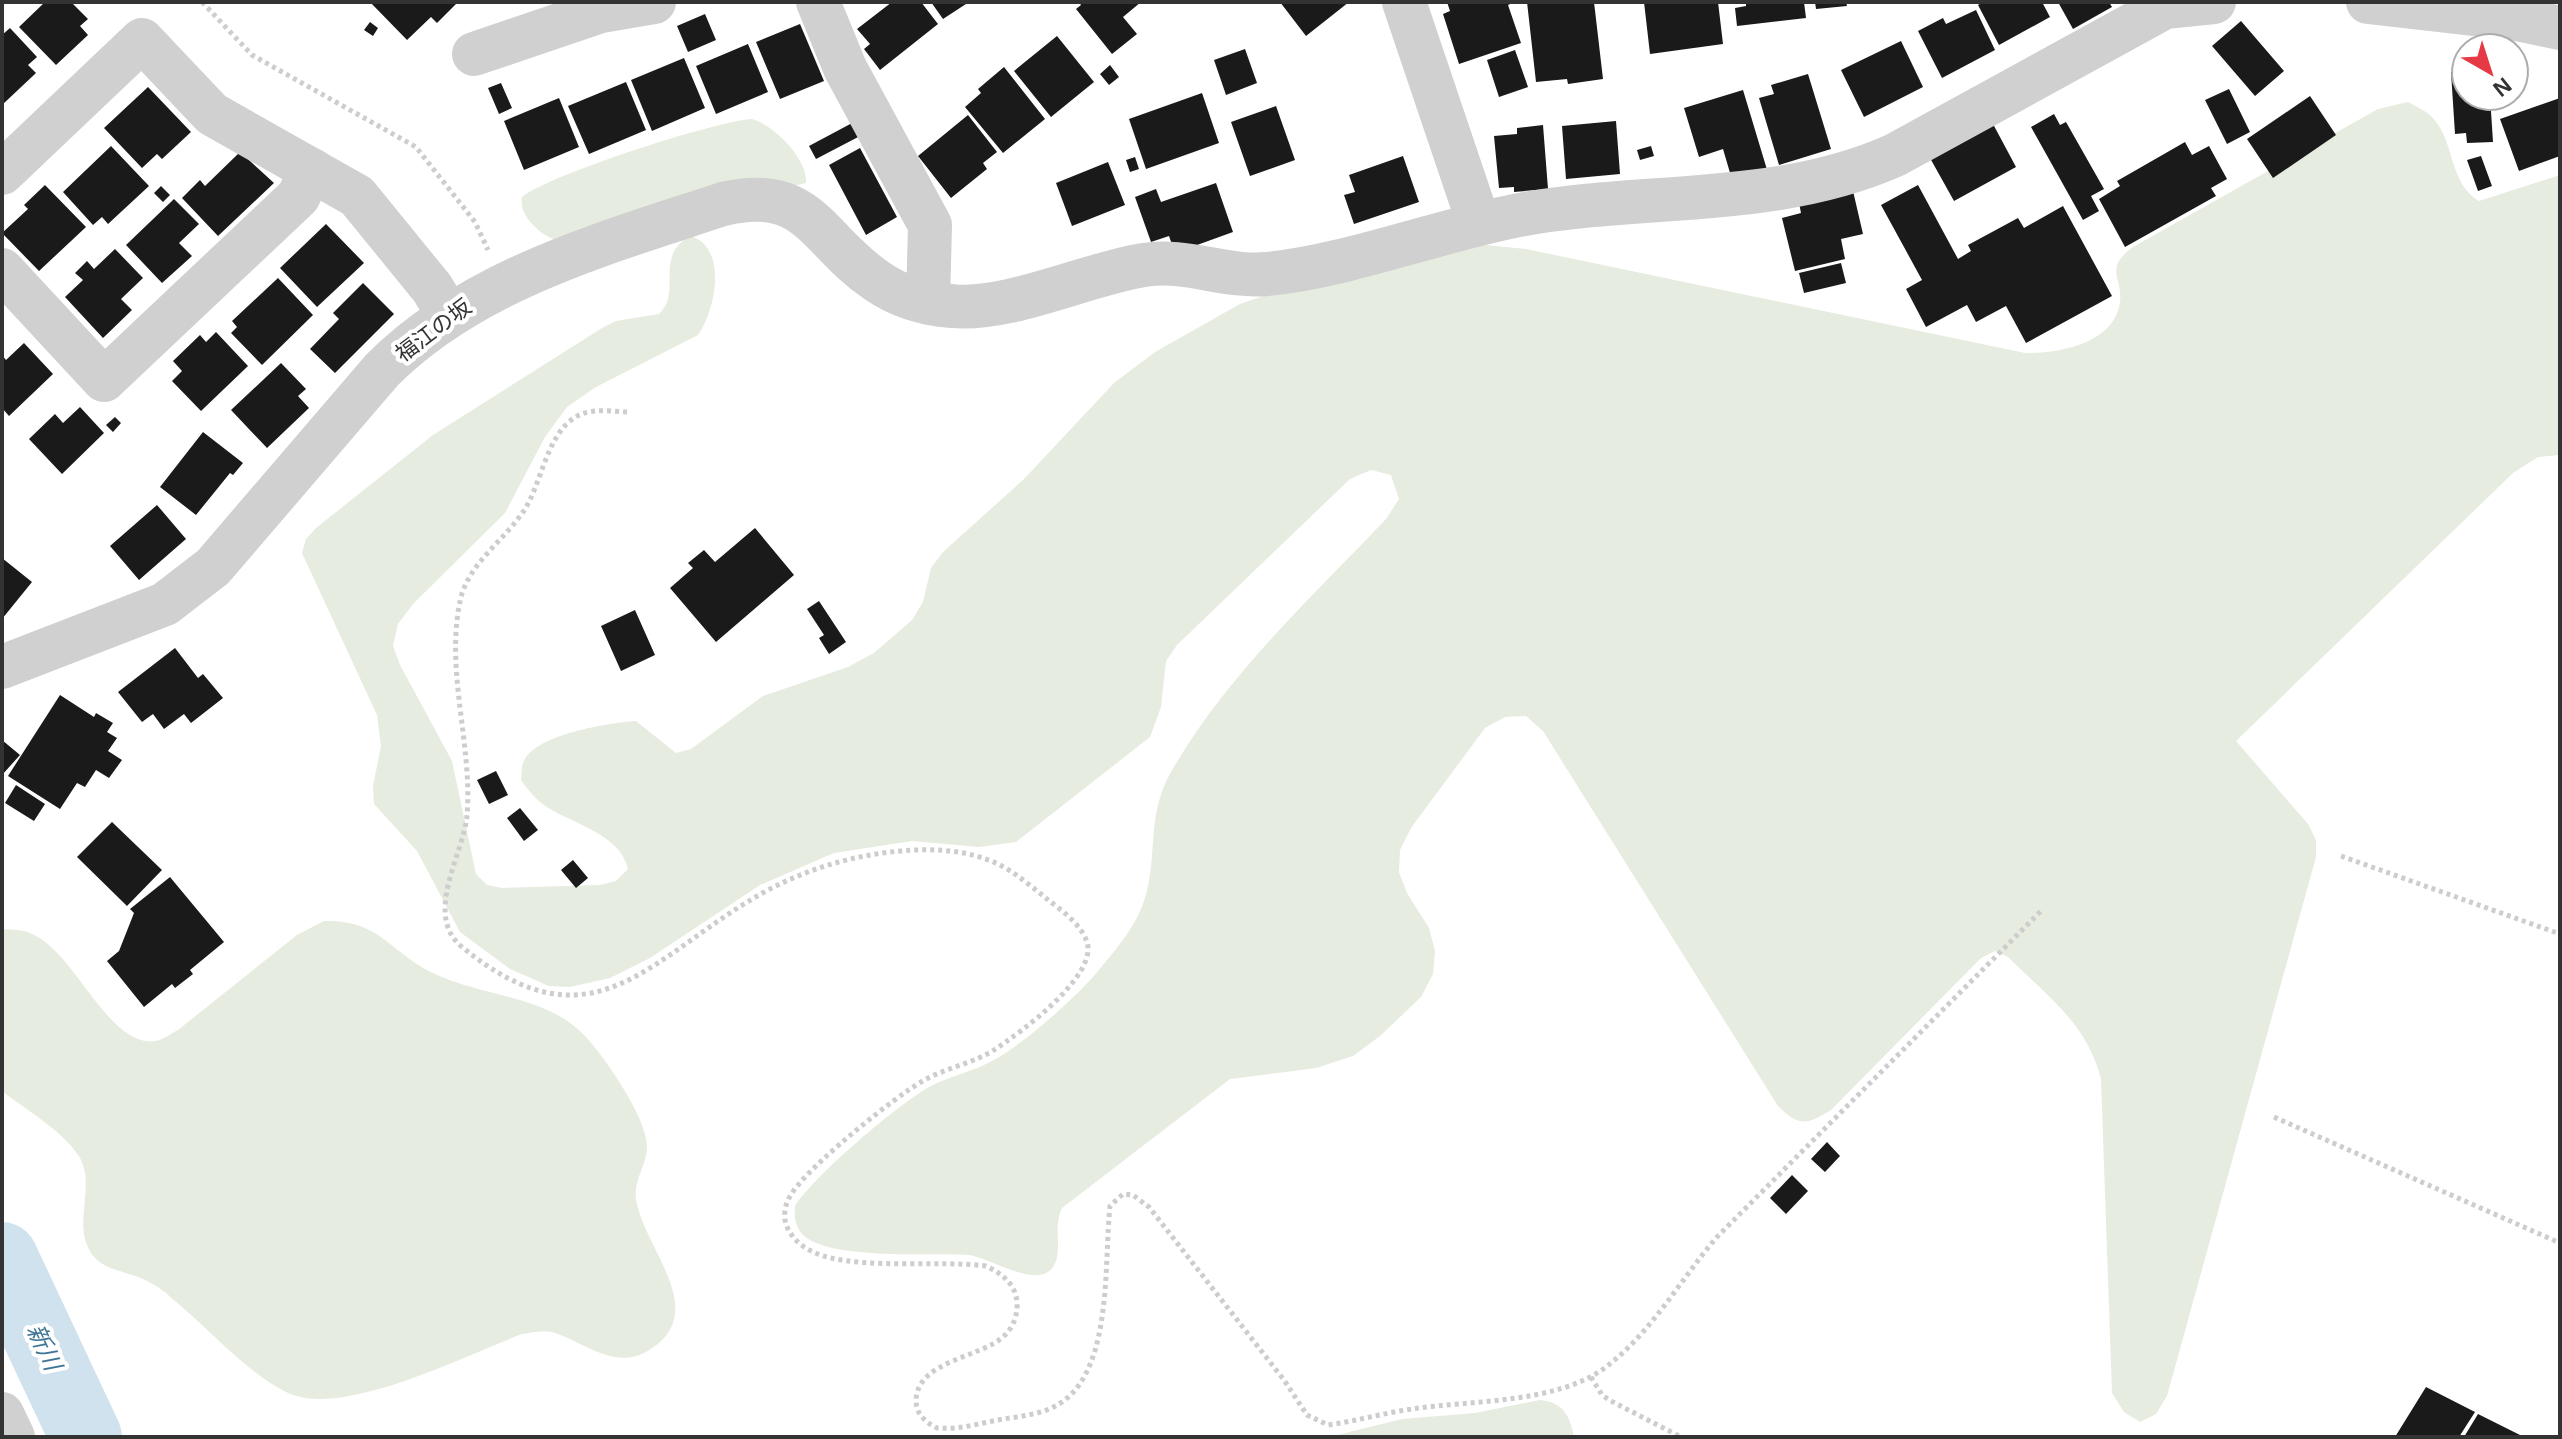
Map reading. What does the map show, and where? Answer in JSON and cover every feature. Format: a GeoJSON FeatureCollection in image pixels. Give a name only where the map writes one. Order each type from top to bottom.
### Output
{"type":"FeatureCollection","features":[{"type":"Feature","properties":{"kind":"street"},"geometry":{"type":"LineString","coordinates":[[474,54],[601,11],[654,2]]}},
{"type":"Feature","properties":{"kind":"street"},"geometry":{"type":"LineString","coordinates":[[818,2],[845,68],[930,225],[928,303]]}},
{"type":"Feature","properties":{"kind":"street"},"geometry":{"type":"LineString","coordinates":[[1404,2],[1479,224]]}},
{"type":"Feature","properties":{"kind":"street"},"geometry":{"type":"LineString","coordinates":[[2164,4],[2214,2]]}},
{"type":"Feature","properties":{"kind":"street"},"geometry":{"type":"LineString","coordinates":[[2368,2],[2535,17]]}},
{"type":"Feature","properties":{"kind":"street","name":"福江の坂"},"geometry":{"type":"LineString","coordinates":[[2,667],[137,616],[191,587],[213,567],[382,370],[408,344],[448,314],[503,285],[576,256],[747,198],[771,199],[794,206],[815,220],[876,281],[901,295],[928,303],[986,304],[1148,264],[1238,274],[1288,271],[1479,224],[1549,211],[1758,191],[1866,167],[1895,155],[2164,4]]}},
{"type":"Feature","properties":{"kind":"street"},"geometry":{"type":"LineString","coordinates":[[2,173],[142,40],[212,114],[357,196],[432,288],[448,314]]}},
{"type":"Feature","properties":{"kind":"street"},"geometry":{"type":"LineString","coordinates":[[2,270],[104,380],[298,197],[312,170]]}},
{"type":"Feature","properties":{"kind":"street"},"geometry":{"type":"LineString","coordinates":[[2,1414],[13,1437]]}},
{"type":"Feature","properties":{"kind":"path"},"geometry":{"type":"LineString","coordinates":[[202,2],[252,55],[416,147],[475,222]]}},
{"type":"Feature","properties":{"kind":"path"},"geometry":{"type":"LineString","coordinates":[[627,412],[596,410],[570,421],[561,432],[525,509],[477,567],[462,595],[458,689],[467,816],[446,899],[447,926],[462,947],[525,988],[570,996],[592,993],[654,966],[764,893],[799,875],[861,856],[913,850],[952,851],[1000,865],[1073,921],[1087,942],[1088,955],[1077,980],[991,1052],[937,1073],[911,1088],[811,1172],[786,1203],[785,1217],[798,1243],[827,1257],[986,1266],[1003,1275],[1012,1285],[1017,1311],[1005,1335],[942,1367],[922,1384],[916,1405],[927,1423],[947,1429],[1021,1416],[1045,1411],[1072,1394],[1082,1381],[1102,1314],[1109,1267],[1110,1206],[1123,1194],[1133,1195],[1149,1207],[1284,1380],[1307,1415],[1317,1421],[1328,1425],[1415,1408],[1474,1404],[1563,1386],[1591,1377],[1621,1354],[1674,1296],[1717,1237],[2041,911]]}},
{"type":"Feature","properties":{"kind":"path"},"geometry":{"type":"LineString","coordinates":[[2341,856],[2560,934]]}},
{"type":"Feature","properties":{"kind":"path"},"geometry":{"type":"LineString","coordinates":[[2274,1117],[2560,1243]]}},
{"type":"Feature","properties":{"kind":"path"},"geometry":{"type":"LineString","coordinates":[[1591,1377],[1602,1395],[1681,1437]]}},
{"type":"Feature","properties":{"kind":"shaded area"},"geometry":{"type":"Polygon","coordinates":[[[2408,102],[2428,113],[2438,125],[2456,172],[2469,193],[2479,201],[2560,175],[2560,455],[2538,457],[2513,473],[2236,741],[2308,824],[2316,840],[2316,857],[2167,1396],[2156,1414],[2140,1422],[2124,1412],[2112,1393],[2101,1079],[2086,1042],[2064,1012],[2008,957],[1995,951],[1981,958],[1831,1110],[1809,1121],[1792,1118],[1778,1106],[1543,731],[1526,716],[1505,717],[1485,728],[1411,828],[1400,850],[1399,872],[1407,893],[1429,928],[1435,951],[1433,974],[1421,997],[1380,1036],[1353,1056],[1316,1068],[1230,1079],[1062,1208],[1058,1221],[1057,1257],[1052,1269],[1043,1274],[1019,1272],[969,1255],[857,1252],[816,1243],[800,1232],[795,1206],[858,1141],[931,1086],[984,1065],[1018,1044],[1077,994],[1118,947],[1144,901],[1158,805],[1171,772],[1217,703],[1243,671],[1386,519],[1399,499],[1391,475],[1371,470],[1350,479],[1177,645],[1166,661],[1161,707],[1150,737],[1016,842],[979,847],[912,841],[834,853],[760,885],[650,958],[610,978],[570,987],[549,986],[510,969],[460,932],[417,851],[374,804],[373,786],[381,746],[377,715],[302,553],[306,539],[316,528],[433,435],[602,328],[616,321],[659,314],[669,295],[673,254],[679,244],[690,236],[702,242],[710,252],[715,280],[710,310],[698,335],[596,387],[567,407],[545,437],[505,513],[413,604],[398,624],[393,646],[400,665],[452,761],[476,874],[487,885],[502,888],[600,885],[616,881],[628,869],[623,857],[606,839],[547,807],[533,795],[521,780],[523,763],[531,752],[574,732],[636,721],[676,753],[691,749],[763,696],[848,667],[874,653],[912,620],[923,602],[931,568],[943,552],[1024,479],[1114,383],[1155,352],[1240,304],[1269,294],[1485,245],[1526,249],[2025,353],[2066,349],[2094,338],[2114,320],[2120,297],[2116,269],[2123,255],[2133,247],[2378,109],[2408,102]]]}},
{"type":"Feature","properties":{"kind":"shaded area"},"geometry":{"type":"Polygon","coordinates":[[[752,119],[770,128],[788,144],[802,164],[806,183],[559,241],[539,230],[524,211],[522,197],[564,176],[670,139],[752,119]]]}},
{"type":"Feature","properties":{"kind":"shaded area"},"geometry":{"type":"Polygon","coordinates":[[[324,921],[343,922],[372,932],[419,965],[454,982],[552,1012],[570,1023],[593,1045],[623,1088],[645,1134],[646,1154],[636,1196],[643,1223],[670,1283],[675,1303],[674,1321],[664,1338],[644,1353],[620,1358],[596,1352],[552,1332],[522,1334],[437,1369],[370,1391],[338,1398],[309,1398],[286,1392],[271,1383],[159,1288],[142,1278],[110,1268],[91,1253],[84,1230],[86,1181],[80,1158],[55,1130],[2,1091],[2,929],[24,931],[44,941],[122,1029],[138,1039],[156,1041],[178,1030],[297,935],[324,921]]]}},
{"type":"Feature","properties":{"kind":"shaded area"},"geometry":{"type":"Polygon","coordinates":[[[1548,1401],[1564,1411],[1574,1437],[1329,1437],[1402,1419],[1475,1413],[1548,1401]]]}},
{"type":"Feature","properties":{"kind":"building"},"geometry":{"type":"Polygon","coordinates":[[[45,2],[71,2],[88,19],[80,26],[88,35],[56,65],[19,27],[45,2]]]}},
{"type":"Feature","properties":{"kind":"building"},"geometry":{"type":"Polygon","coordinates":[[[370,2],[456,4],[437,23],[431,17],[407,40],[370,2]]]}},
{"type":"Feature","properties":{"kind":"building"},"geometry":{"type":"Polygon","coordinates":[[[892,2],[921,2],[938,24],[880,70],[864,49],[870,44],[857,29],[892,2]]]}},
{"type":"Feature","properties":{"kind":"building"},"geometry":{"type":"Polygon","coordinates":[[[931,2],[969,2],[943,19],[931,2]]]}},
{"type":"Feature","properties":{"kind":"building"},"geometry":{"type":"Polygon","coordinates":[[[1079,2],[1141,2],[1123,17],[1137,34],[1112,54],[1076,9],[1081,5],[1079,2]]]}},
{"type":"Feature","properties":{"kind":"building"},"geometry":{"type":"Polygon","coordinates":[[[1280,2],[1349,2],[1306,36],[1280,2]]]}},
{"type":"Feature","properties":{"kind":"building"},"geometry":{"type":"Polygon","coordinates":[[[1447,2],[1515,2],[1508,5],[1521,43],[1459,64],[1443,14],[1450,11],[1447,2]]]}},
{"type":"Feature","properties":{"kind":"building"},"geometry":{"type":"Polygon","coordinates":[[[1527,2],[1594,2],[1603,79],[1568,84],[1567,79],[1536,82],[1527,2]]]}},
{"type":"Feature","properties":{"kind":"building"},"geometry":{"type":"Polygon","coordinates":[[[1644,2],[1718,2],[1723,44],[1650,54],[1644,2]]]}},
{"type":"Feature","properties":{"kind":"building"},"geometry":{"type":"Polygon","coordinates":[[[1746,2],[1804,2],[1806,18],[1737,26],[1735,8],[1746,6],[1746,2]]]}},
{"type":"Feature","properties":{"kind":"building"},"geometry":{"type":"Polygon","coordinates":[[[1815,2],[1846,2],[1847,6],[1816,9],[1815,2]]]}},
{"type":"Feature","properties":{"kind":"building"},"geometry":{"type":"Polygon","coordinates":[[[1983,2],[2042,2],[2050,17],[1999,45],[1978,5],[1983,2]]]}},
{"type":"Feature","properties":{"kind":"building"},"geometry":{"type":"Polygon","coordinates":[[[2058,2],[2109,2],[2112,7],[2073,29],[2058,2]]]}},
{"type":"Feature","properties":{"kind":"building"},"geometry":{"type":"Polygon","coordinates":[[[1976,10],[1995,50],[1942,78],[1918,31],[1943,18],[1946,24],[1976,10]]]}},
{"type":"Feature","properties":{"kind":"building"},"geometry":{"type":"Polygon","coordinates":[[[705,14],[716,40],[688,52],[677,26],[705,14]]]}},
{"type":"Feature","properties":{"kind":"building"},"geometry":{"type":"Polygon","coordinates":[[[2241,21],[2284,71],[2255,96],[2212,46],[2241,21]]]}},
{"type":"Feature","properties":{"kind":"building"},"geometry":{"type":"Polygon","coordinates":[[[370,22],[378,28],[373,36],[364,30],[370,22]]]}},
{"type":"Feature","properties":{"kind":"building"},"geometry":{"type":"Polygon","coordinates":[[[800,24],[824,81],[780,99],[756,42],[800,24]]]}},
{"type":"Feature","properties":{"kind":"building"},"geometry":{"type":"Polygon","coordinates":[[[10,28],[37,57],[28,65],[36,73],[2,105],[2,35],[10,28]]]}},
{"type":"Feature","properties":{"kind":"building"},"geometry":{"type":"Polygon","coordinates":[[[1057,36],[1094,82],[1051,117],[1014,71],[1057,36]]]}},
{"type":"Feature","properties":{"kind":"building"},"geometry":{"type":"Polygon","coordinates":[[[1901,41],[1923,87],[1864,117],[1841,70],[1901,41]]]}},
{"type":"Feature","properties":{"kind":"building"},"geometry":{"type":"Polygon","coordinates":[[[748,44],[768,92],[716,114],[696,66],[748,44]]]}},
{"type":"Feature","properties":{"kind":"building"},"geometry":{"type":"Polygon","coordinates":[[[1245,49],[1257,83],[1226,95],[1214,60],[1245,49]]]}},
{"type":"Feature","properties":{"kind":"building"},"geometry":{"type":"Polygon","coordinates":[[[1515,50],[1528,87],[1499,97],[1487,60],[1515,50]]]}},
{"type":"Feature","properties":{"kind":"building"},"geometry":{"type":"Polygon","coordinates":[[[684,58],[705,108],[652,131],[631,80],[684,58]]]}},
{"type":"Feature","properties":{"kind":"building"},"geometry":{"type":"Polygon","coordinates":[[[1110,65],[1119,77],[1109,85],[1100,74],[1110,65]]]}},
{"type":"Feature","properties":{"kind":"building"},"geometry":{"type":"Polygon","coordinates":[[[1004,67],[1045,119],[1003,153],[965,107],[981,93],[978,89],[1004,67]]]}},
{"type":"Feature","properties":{"kind":"building"},"geometry":{"type":"Polygon","coordinates":[[[1808,74],[1831,149],[1779,165],[1759,98],[1774,94],[1771,85],[1808,74]]]}},
{"type":"Feature","properties":{"kind":"building"},"geometry":{"type":"Polygon","coordinates":[[[626,82],[646,130],[589,154],[568,106],[626,82]]]}},
{"type":"Feature","properties":{"kind":"building"},"geometry":{"type":"Polygon","coordinates":[[[501,83],[512,108],[499,114],[488,88],[501,83]]]}},
{"type":"Feature","properties":{"kind":"building"},"geometry":{"type":"Polygon","coordinates":[[[148,87],[191,132],[162,159],[157,154],[142,168],[104,128],[148,87]]]}},
{"type":"Feature","properties":{"kind":"building"},"geometry":{"type":"Polygon","coordinates":[[[2229,89],[2250,132],[2227,144],[2205,100],[2229,89]]]}},
{"type":"Feature","properties":{"kind":"building"},"geometry":{"type":"Polygon","coordinates":[[[1743,90],[1768,173],[1733,183],[1723,149],[1699,157],[1684,108],[1743,90]]]}},
{"type":"Feature","properties":{"kind":"building"},"geometry":{"type":"Polygon","coordinates":[[[1202,93],[1219,143],[1146,169],[1129,119],[1202,93]]]}},
{"type":"Feature","properties":{"kind":"building"},"geometry":{"type":"Polygon","coordinates":[[[2310,96],[2336,135],[2273,178],[2247,139],[2310,96]]]}},
{"type":"Feature","properties":{"kind":"building"},"geometry":{"type":"Polygon","coordinates":[[[559,98],[579,147],[524,170],[504,121],[559,98]]]}},
{"type":"Feature","properties":{"kind":"building"},"geometry":{"type":"Polygon","coordinates":[[[2560,98],[2560,156],[2519,171],[2500,119],[2530,112],[2530,108],[2560,98]]]}},
{"type":"Feature","properties":{"kind":"building"},"geometry":{"type":"Polygon","coordinates":[[[1276,106],[1295,160],[1250,176],[1231,122],[1276,106]]]}},
{"type":"Feature","properties":{"kind":"building"},"geometry":{"type":"Polygon","coordinates":[[[2454,112],[2491,112],[2493,142],[2467,143],[2466,133],[2455,134],[2454,112]]]}},
{"type":"Feature","properties":{"kind":"building"},"geometry":{"type":"Polygon","coordinates":[[[2054,114],[2060,125],[2066,122],[2104,189],[2091,196],[2099,211],[2083,220],[2031,127],[2054,114]]]}},
{"type":"Feature","properties":{"kind":"building"},"geometry":{"type":"Polygon","coordinates":[[[968,115],[997,152],[983,163],[987,169],[951,198],[918,156],[968,115]]]}},
{"type":"Feature","properties":{"kind":"building"},"geometry":{"type":"Polygon","coordinates":[[[1616,121],[1620,174],[1566,179],[1562,126],[1616,121]]]}},
{"type":"Feature","properties":{"kind":"building"},"geometry":{"type":"Polygon","coordinates":[[[854,122],[862,135],[816,159],[809,146],[854,122]]]}},
{"type":"Feature","properties":{"kind":"building"},"geometry":{"type":"Polygon","coordinates":[[[1993,124],[2016,167],[1954,201],[1930,158],[1993,124]]]}},
{"type":"Feature","properties":{"kind":"building"},"geometry":{"type":"Polygon","coordinates":[[[1543,125],[1548,189],[1514,192],[1514,187],[1499,188],[1494,136],[1517,134],[1517,128],[1543,125]]]}},
{"type":"Feature","properties":{"kind":"building"},"geometry":{"type":"Polygon","coordinates":[[[2185,142],[2192,155],[2209,146],[2227,179],[2211,188],[2216,196],[2125,247],[2099,199],[2120,186],[2117,181],[2185,142]]]}},
{"type":"Feature","properties":{"kind":"building"},"geometry":{"type":"Polygon","coordinates":[[[111,146],[149,186],[108,224],[102,217],[93,225],[63,192],[111,146]]]}},
{"type":"Feature","properties":{"kind":"building"},"geometry":{"type":"Polygon","coordinates":[[[1651,146],[1654,156],[1640,160],[1637,150],[1651,146]]]}},
{"type":"Feature","properties":{"kind":"building"},"geometry":{"type":"Polygon","coordinates":[[[860,148],[897,217],[866,235],[829,165],[860,148]]]}},
{"type":"Feature","properties":{"kind":"building"},"geometry":{"type":"Polygon","coordinates":[[[240,152],[274,183],[218,236],[182,198],[200,180],[205,186],[240,152]]]}},
{"type":"Feature","properties":{"kind":"building"},"geometry":{"type":"Polygon","coordinates":[[[1403,156],[1419,202],[1354,224],[1344,195],[1355,192],[1349,175],[1403,156]]]}},
{"type":"Feature","properties":{"kind":"building"},"geometry":{"type":"Polygon","coordinates":[[[2481,156],[2492,186],[2478,191],[2467,160],[2481,156]]]}},
{"type":"Feature","properties":{"kind":"building"},"geometry":{"type":"Polygon","coordinates":[[[1135,157],[1139,169],[1130,172],[1126,160],[1135,157]]]}},
{"type":"Feature","properties":{"kind":"building"},"geometry":{"type":"Polygon","coordinates":[[[1108,162],[1125,205],[1072,226],[1056,183],[1108,162]]]}},
{"type":"Feature","properties":{"kind":"building"},"geometry":{"type":"Polygon","coordinates":[[[1216,183],[1233,232],[1175,253],[1169,236],[1151,242],[1135,197],[1156,189],[1161,202],[1216,183]]]}},
{"type":"Feature","properties":{"kind":"building"},"geometry":{"type":"Polygon","coordinates":[[[45,185],[86,227],[39,271],[2,233],[28,209],[24,205],[45,185]]]}},
{"type":"Feature","properties":{"kind":"building"},"geometry":{"type":"Polygon","coordinates":[[[1918,185],[1958,259],[1971,251],[1968,245],[2018,218],[2024,228],[2063,206],[2112,296],[2026,343],[2006,306],[1976,322],[1967,305],[1926,327],[1906,289],[1922,280],[1881,205],[1918,185]]]}},
{"type":"Feature","properties":{"kind":"building"},"geometry":{"type":"Polygon","coordinates":[[[161,186],[170,195],[163,202],[154,193],[161,186]]]}},
{"type":"Feature","properties":{"kind":"building"},"geometry":{"type":"Polygon","coordinates":[[[1853,191],[1863,234],[1841,239],[1845,259],[1795,271],[1782,218],[1801,213],[1799,203],[1853,191]]]}},
{"type":"Feature","properties":{"kind":"building"},"geometry":{"type":"Polygon","coordinates":[[[174,199],[199,224],[179,243],[192,256],[162,283],[126,245],[174,199]]]}},
{"type":"Feature","properties":{"kind":"building"},"geometry":{"type":"Polygon","coordinates":[[[326,224],[364,263],[317,307],[280,268],[326,224]]]}},
{"type":"Feature","properties":{"kind":"building"},"geometry":{"type":"Polygon","coordinates":[[[115,249],[143,278],[121,299],[132,310],[103,338],[65,297],[83,280],[75,273],[87,261],[94,269],[115,249]]]}},
{"type":"Feature","properties":{"kind":"building"},"geometry":{"type":"Polygon","coordinates":[[[1841,263],[1846,283],[1804,293],[1799,273],[1841,263]]]}},
{"type":"Feature","properties":{"kind":"building"},"geometry":{"type":"Polygon","coordinates":[[[278,278],[313,315],[262,365],[231,333],[237,327],[232,321],[278,278]]]}},
{"type":"Feature","properties":{"kind":"building"},"geometry":{"type":"Polygon","coordinates":[[[363,283],[394,314],[335,373],[310,349],[339,319],[333,313],[363,283]]]}},
{"type":"Feature","properties":{"kind":"building"},"geometry":{"type":"Polygon","coordinates":[[[216,332],[248,366],[201,411],[172,381],[182,371],[173,361],[200,335],[206,342],[216,332]]]}},
{"type":"Feature","properties":{"kind":"building"},"geometry":{"type":"Polygon","coordinates":[[[24,343],[53,374],[9,416],[2,408],[2,355],[6,360],[24,343]]]}},
{"type":"Feature","properties":{"kind":"building"},"geometry":{"type":"Polygon","coordinates":[[[281,363],[306,389],[298,396],[309,408],[267,448],[231,410],[281,363]]]}},
{"type":"Feature","properties":{"kind":"building"},"geometry":{"type":"Polygon","coordinates":[[[80,407],[104,433],[62,474],[29,439],[55,414],[63,423],[80,407]]]}},
{"type":"Feature","properties":{"kind":"building"},"geometry":{"type":"Polygon","coordinates":[[[115,417],[121,423],[113,432],[106,425],[115,417]]]}},
{"type":"Feature","properties":{"kind":"building"},"geometry":{"type":"Polygon","coordinates":[[[203,432],[243,463],[233,475],[230,473],[196,515],[160,487],[203,432]]]}},
{"type":"Feature","properties":{"kind":"building"},"geometry":{"type":"Polygon","coordinates":[[[157,505],[186,539],[139,580],[110,546],[157,505]]]}},
{"type":"Feature","properties":{"kind":"building"},"geometry":{"type":"Polygon","coordinates":[[[755,528],[794,575],[716,642],[670,588],[693,568],[688,563],[704,550],[715,562],[755,528]]]}},
{"type":"Feature","properties":{"kind":"building"},"geometry":{"type":"Polygon","coordinates":[[[2,558],[32,582],[2,619],[2,558]]]}},
{"type":"Feature","properties":{"kind":"building"},"geometry":{"type":"Polygon","coordinates":[[[819,601],[846,642],[829,654],[819,638],[824,635],[807,609],[819,601]]]}},
{"type":"Feature","properties":{"kind":"building"},"geometry":{"type":"Polygon","coordinates":[[[635,610],[655,655],[621,671],[601,626],[635,610]]]}},
{"type":"Feature","properties":{"kind":"building"},"geometry":{"type":"Polygon","coordinates":[[[175,648],[198,678],[203,674],[223,698],[191,723],[184,714],[164,729],[153,714],[142,722],[118,692],[175,648]]]}},
{"type":"Feature","properties":{"kind":"building"},"geometry":{"type":"Polygon","coordinates":[[[60,695],[94,717],[96,713],[113,723],[107,732],[117,738],[108,751],[122,760],[109,778],[96,770],[85,787],[77,783],[60,809],[8,776],[60,695]]]}},
{"type":"Feature","properties":{"kind":"building"},"geometry":{"type":"Polygon","coordinates":[[[2,740],[20,755],[2,775],[2,740]]]}},
{"type":"Feature","properties":{"kind":"building"},"geometry":{"type":"Polygon","coordinates":[[[496,771],[508,795],[489,804],[477,780],[496,771]]]}},
{"type":"Feature","properties":{"kind":"building"},"geometry":{"type":"Polygon","coordinates":[[[16,785],[45,804],[34,821],[5,803],[16,785]]]}},
{"type":"Feature","properties":{"kind":"building"},"geometry":{"type":"Polygon","coordinates":[[[520,808],[538,830],[524,841],[507,818],[520,808]]]}},
{"type":"Feature","properties":{"kind":"building"},"geometry":{"type":"Polygon","coordinates":[[[112,822],[162,870],[127,906],[77,857],[112,822]]]}},
{"type":"Feature","properties":{"kind":"building"},"geometry":{"type":"Polygon","coordinates":[[[573,860],[588,878],[576,888],[561,870],[573,860]]]}},
{"type":"Feature","properties":{"kind":"building"},"geometry":{"type":"Polygon","coordinates":[[[170,877],[224,942],[190,970],[193,974],[175,988],[172,984],[144,1007],[107,961],[119,951],[134,913],[130,909],[170,877]]]}},
{"type":"Feature","properties":{"kind":"building"},"geometry":{"type":"Polygon","coordinates":[[[1827,1142],[1840,1156],[1825,1172],[1811,1159],[1827,1142]]]}},
{"type":"Feature","properties":{"kind":"building"},"geometry":{"type":"Polygon","coordinates":[[[1792,1175],[1808,1191],[1786,1214],[1770,1198],[1792,1175]]]}},
{"type":"Feature","properties":{"kind":"building"},"geometry":{"type":"Polygon","coordinates":[[[2426,1387],[2475,1412],[2459,1437],[2395,1437],[2426,1387]]]}},
{"type":"Feature","properties":{"kind":"building"},"geometry":{"type":"Polygon","coordinates":[[[2478,1414],[2524,1437],[2464,1437],[2478,1414]]]}},
{"type":"Feature","properties":{"kind":"waterway","name":"新川"},"geometry":{"type":"LineString","coordinates":[[2,1258],[86,1437]]}}]}
